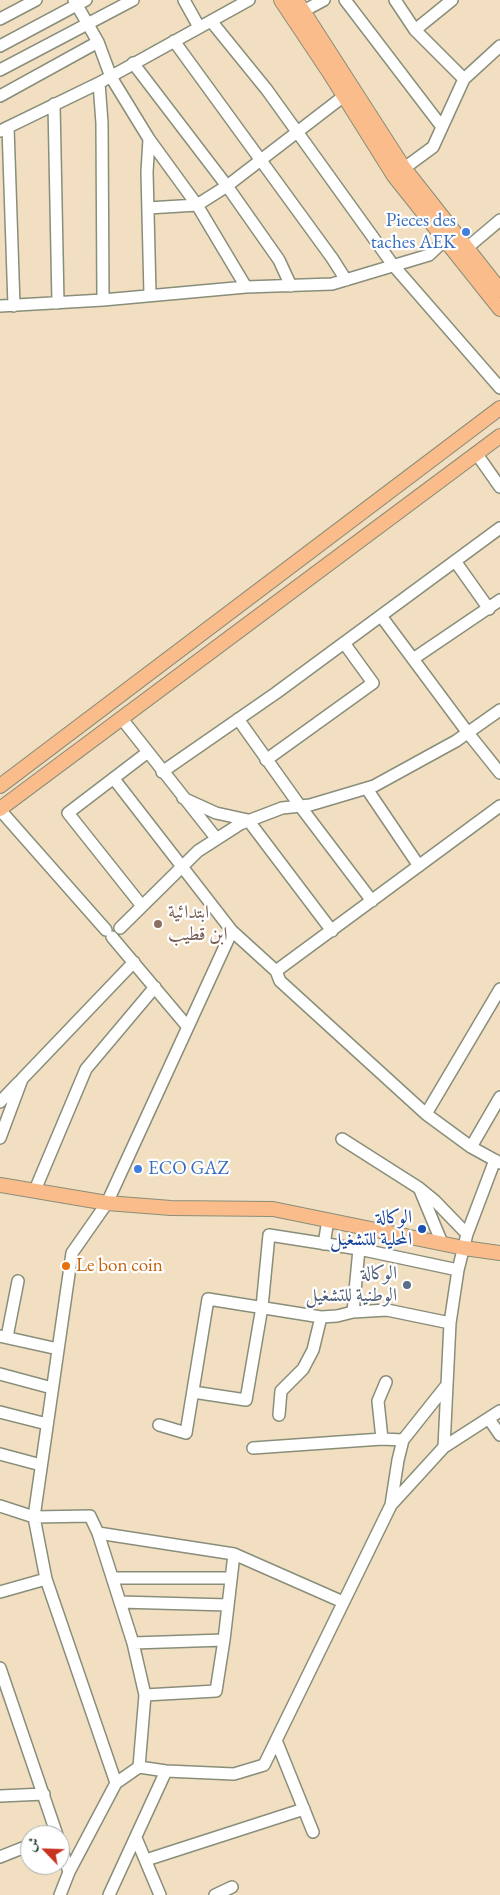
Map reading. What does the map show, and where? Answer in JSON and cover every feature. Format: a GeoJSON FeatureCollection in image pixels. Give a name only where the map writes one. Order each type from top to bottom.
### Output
{"type":"FeatureCollection","features":[{"type":"Feature","properties":{"kind":"main road"},"geometry":{"type":"LineString","coordinates":[[281,0],[298,10],[399,172],[463,252],[500,290]]}},
{"type":"Feature","properties":{"kind":"main road"},"geometry":{"type":"LineString","coordinates":[[298,10],[344,96],[445,240],[463,252],[500,309]]}},
{"type":"Feature","properties":{"kind":"main road"},"geometry":{"type":"LineString","coordinates":[[0,786],[500,408]]}},
{"type":"Feature","properties":{"kind":"main road"},"geometry":{"type":"LineString","coordinates":[[0,809],[500,436]]}},
{"type":"Feature","properties":{"kind":"main road"},"geometry":{"type":"LineString","coordinates":[[0,1185],[107,1203],[171,1208],[274,1209],[442,1244],[466,1241],[500,1253]]}},
{"type":"Feature","properties":{"kind":"street"},"geometry":{"type":"LineString","coordinates":[[0,19],[36,0]]}},
{"type":"Feature","properties":{"kind":"street"},"geometry":{"type":"LineString","coordinates":[[0,70],[133,0]]}},
{"type":"Feature","properties":{"kind":"street"},"geometry":{"type":"LineString","coordinates":[[184,0],[199,27]]}},
{"type":"Feature","properties":{"kind":"street"},"geometry":{"type":"LineString","coordinates":[[14,306],[4,129],[99,83],[249,0]]}},
{"type":"Feature","properties":{"kind":"street"},"geometry":{"type":"LineString","coordinates":[[298,10],[324,0]]}},
{"type":"Feature","properties":{"kind":"street"},"geometry":{"type":"LineString","coordinates":[[345,0],[442,127]]}},
{"type":"Feature","properties":{"kind":"street"},"geometry":{"type":"LineString","coordinates":[[395,0],[415,30],[464,79]]}},
{"type":"Feature","properties":{"kind":"street"},"geometry":{"type":"LineString","coordinates":[[415,30],[452,0]]}},
{"type":"Feature","properties":{"kind":"street"},"geometry":{"type":"LineString","coordinates":[[0,46],[79,2],[98,42],[110,76],[149,139],[197,205],[246,287]]}},
{"type":"Feature","properties":{"kind":"street"},"geometry":{"type":"LineString","coordinates":[[212,20],[298,132],[393,265],[500,388]]}},
{"type":"Feature","properties":{"kind":"street"},"geometry":{"type":"LineString","coordinates":[[174,41],[346,280]]}},
{"type":"Feature","properties":{"kind":"street"},"geometry":{"type":"LineString","coordinates":[[0,96],[98,42]]}},
{"type":"Feature","properties":{"kind":"street"},"geometry":{"type":"LineString","coordinates":[[399,172],[433,147],[464,79],[500,46]]}},
{"type":"Feature","properties":{"kind":"street"},"geometry":{"type":"LineString","coordinates":[[133,63],[227,186],[279,260],[291,286]]}},
{"type":"Feature","properties":{"kind":"street"},"geometry":{"type":"LineString","coordinates":[[99,83],[102,123],[103,300]]}},
{"type":"Feature","properties":{"kind":"street"},"geometry":{"type":"LineString","coordinates":[[148,208],[197,205],[227,186],[344,96]]}},
{"type":"Feature","properties":{"kind":"street"},"geometry":{"type":"LineString","coordinates":[[54,104],[58,303]]}},
{"type":"Feature","properties":{"kind":"street"},"geometry":{"type":"LineString","coordinates":[[149,139],[150,295]]}},
{"type":"Feature","properties":{"kind":"street"},"geometry":{"type":"LineString","coordinates":[[463,252],[500,220]]}},
{"type":"Feature","properties":{"kind":"street"},"geometry":{"type":"LineString","coordinates":[[0,306],[103,300],[246,287],[332,284],[429,255],[445,240]]}},
{"type":"Feature","properties":{"kind":"street"},"geometry":{"type":"LineString","coordinates":[[476,453],[500,487]]}},
{"type":"Feature","properties":{"kind":"street"},"geometry":{"type":"LineString","coordinates":[[162,772],[238,720],[500,528]]}},
{"type":"Feature","properties":{"kind":"street"},"geometry":{"type":"LineString","coordinates":[[455,561],[488,609]]}},
{"type":"Feature","properties":{"kind":"street"},"geometry":{"type":"LineString","coordinates":[[413,659],[500,600]]}},
{"type":"Feature","properties":{"kind":"street"},"geometry":{"type":"LineString","coordinates":[[381,616],[500,773]]}},
{"type":"Feature","properties":{"kind":"street"},"geometry":{"type":"LineString","coordinates":[[266,760],[373,682],[344,643]]}},
{"type":"Feature","properties":{"kind":"street"},"geometry":{"type":"LineString","coordinates":[[112,932],[142,906],[181,866],[216,838],[248,820],[282,808],[310,805],[366,789],[468,733],[500,710]]}},
{"type":"Feature","properties":{"kind":"street"},"geometry":{"type":"LineString","coordinates":[[122,719],[216,838]]}},
{"type":"Feature","properties":{"kind":"street"},"geometry":{"type":"LineString","coordinates":[[238,720],[372,901]]}},
{"type":"Feature","properties":{"kind":"street"},"geometry":{"type":"LineString","coordinates":[[142,906],[68,813],[148,752]]}},
{"type":"Feature","properties":{"kind":"street"},"geometry":{"type":"LineString","coordinates":[[114,779],[232,931],[276,971],[280,981],[426,1114],[471,1147],[498,1161],[466,1241],[458,1270],[450,1323],[444,1447]]}},
{"type":"Feature","properties":{"kind":"street"},"geometry":{"type":"LineString","coordinates":[[366,789],[420,866]]}},
{"type":"Feature","properties":{"kind":"street"},"geometry":{"type":"LineString","coordinates":[[183,798],[216,813],[248,820],[332,931]]}},
{"type":"Feature","properties":{"kind":"street"},"geometry":{"type":"LineString","coordinates":[[276,971],[500,806]]}},
{"type":"Feature","properties":{"kind":"street"},"geometry":{"type":"LineString","coordinates":[[0,809],[112,932],[134,962],[187,1026]]}},
{"type":"Feature","properties":{"kind":"street"},"geometry":{"type":"LineString","coordinates":[[116,1784],[46,1578],[34,1517],[41,1465],[72,1253],[107,1203],[232,931]]}},
{"type":"Feature","properties":{"kind":"street"},"geometry":{"type":"LineString","coordinates":[[0,1102],[134,962]]}},
{"type":"Feature","properties":{"kind":"street"},"geometry":{"type":"LineString","coordinates":[[35,1190],[86,1069],[155,987]]}},
{"type":"Feature","properties":{"kind":"street"},"geometry":{"type":"LineString","coordinates":[[426,1114],[496,1003],[500,989]]}},
{"type":"Feature","properties":{"kind":"street"},"geometry":{"type":"LineString","coordinates":[[0,1138],[22,1079]]}},
{"type":"Feature","properties":{"kind":"street"},"geometry":{"type":"LineString","coordinates":[[471,1147],[500,1098]]}},
{"type":"Feature","properties":{"kind":"street"},"geometry":{"type":"LineString","coordinates":[[342,1138],[419,1188],[435,1201],[466,1241]]}},
{"type":"Feature","properties":{"kind":"street"},"geometry":{"type":"LineString","coordinates":[[419,1188],[442,1244]]}},
{"type":"Feature","properties":{"kind":"street"},"geometry":{"type":"LineString","coordinates":[[324,1244],[328,1220]]}},
{"type":"Feature","properties":{"kind":"street"},"geometry":{"type":"LineString","coordinates":[[193,1392],[246,1400],[262,1307],[269,1235],[359,1249],[458,1270]]}},
{"type":"Feature","properties":{"kind":"street"},"geometry":{"type":"LineString","coordinates":[[353,1312],[359,1249]]}},
{"type":"Feature","properties":{"kind":"street"},"geometry":{"type":"LineString","coordinates":[[18,1282],[3,1337],[58,1349]]}},
{"type":"Feature","properties":{"kind":"street"},"geometry":{"type":"LineString","coordinates":[[159,1425],[186,1433],[208,1298],[321,1317],[353,1312],[387,1310],[450,1323]]}},
{"type":"Feature","properties":{"kind":"street"},"geometry":{"type":"LineString","coordinates":[[278,1414],[281,1392],[303,1369],[313,1350],[321,1317]]}},
{"type":"Feature","properties":{"kind":"street"},"geometry":{"type":"LineString","coordinates":[[0,1374],[52,1388]]}},
{"type":"Feature","properties":{"kind":"street"},"geometry":{"type":"LineString","coordinates":[[382,1439],[378,1401],[386,1382]]}},
{"type":"Feature","properties":{"kind":"street"},"geometry":{"type":"LineString","coordinates":[[391,1504],[403,1440],[446,1386]]}},
{"type":"Feature","properties":{"kind":"street"},"geometry":{"type":"LineString","coordinates":[[70,1870],[116,1784],[139,1767],[166,1771],[234,1774],[264,1765],[391,1504],[444,1447],[500,1411]]}},
{"type":"Feature","properties":{"kind":"street"},"geometry":{"type":"LineString","coordinates":[[0,1412],[47,1424]]}},
{"type":"Feature","properties":{"kind":"street"},"geometry":{"type":"LineString","coordinates":[[488,1419],[500,1435]]}},
{"type":"Feature","properties":{"kind":"street"},"geometry":{"type":"LineString","coordinates":[[253,1448],[382,1439],[403,1440]]}},
{"type":"Feature","properties":{"kind":"street"},"geometry":{"type":"LineString","coordinates":[[0,1454],[41,1465]]}},
{"type":"Feature","properties":{"kind":"street"},"geometry":{"type":"LineString","coordinates":[[0,1506],[34,1517],[90,1516],[98,1533],[133,1643],[145,1696],[139,1767]]}},
{"type":"Feature","properties":{"kind":"street"},"geometry":{"type":"LineString","coordinates":[[98,1533],[234,1554],[343,1602]]}},
{"type":"Feature","properties":{"kind":"street"},"geometry":{"type":"LineString","coordinates":[[145,1696],[216,1691],[234,1554]]}},
{"type":"Feature","properties":{"kind":"street"},"geometry":{"type":"LineString","coordinates":[[0,1592],[46,1578]]}},
{"type":"Feature","properties":{"kind":"street"},"geometry":{"type":"LineString","coordinates":[[113,1578],[231,1578]]}},
{"type":"Feature","properties":{"kind":"street"},"geometry":{"type":"LineString","coordinates":[[120,1602],[228,1604]]}},
{"type":"Feature","properties":{"kind":"street"},"geometry":{"type":"LineString","coordinates":[[133,1643],[224,1640]]}},
{"type":"Feature","properties":{"kind":"street"},"geometry":{"type":"LineString","coordinates":[[0,1668],[54,1825]]}},
{"type":"Feature","properties":{"kind":"street"},"geometry":{"type":"LineString","coordinates":[[276,1740],[313,1832]]}},
{"type":"Feature","properties":{"kind":"street"},"geometry":{"type":"LineString","coordinates":[[109,1895],[166,1771]]}},
{"type":"Feature","properties":{"kind":"street"},"geometry":{"type":"LineString","coordinates":[[0,1796],[44,1794]]}},
{"type":"Feature","properties":{"kind":"street"},"geometry":{"type":"LineString","coordinates":[[146,1860],[304,1809]]}},
{"type":"Feature","properties":{"kind":"street"},"geometry":{"type":"LineString","coordinates":[[136,1838],[160,1895]]}},
{"type":"Feature","properties":{"kind":"street"},"geometry":{"type":"LineString","coordinates":[[0,1857],[20,1849]]}},
{"type":"Feature","properties":{"kind":"street"},"geometry":{"type":"LineString","coordinates":[[60,1895],[68,1875]]}},
{"type":"Feature","properties":{"kind":"street"},"geometry":{"type":"LineString","coordinates":[[215,1895],[232,1887]]}},
{"type":"Feature","properties":{"kind":"place","name":"Pieces des taches AEK"},"geometry":{"type":"Point","coordinates":[466,232]}},
{"type":"Feature","properties":{"kind":"place","name":"ابتدائية ابن قطيب"},"geometry":{"type":"Point","coordinates":[158,924]}},
{"type":"Feature","properties":{"kind":"place","name":"ECO GAZ"},"geometry":{"type":"Point","coordinates":[138,1169]}},
{"type":"Feature","properties":{"kind":"place","name":"الوكالة المحلية للتشغيل"},"geometry":{"type":"Point","coordinates":[422,1229]}},
{"type":"Feature","properties":{"kind":"place","name":"Le bon coin"},"geometry":{"type":"Point","coordinates":[66,1266]}},
{"type":"Feature","properties":{"kind":"place","name":"الوكالة الوطنية للتشغيل"},"geometry":{"type":"Point","coordinates":[407,1285]}}]}
